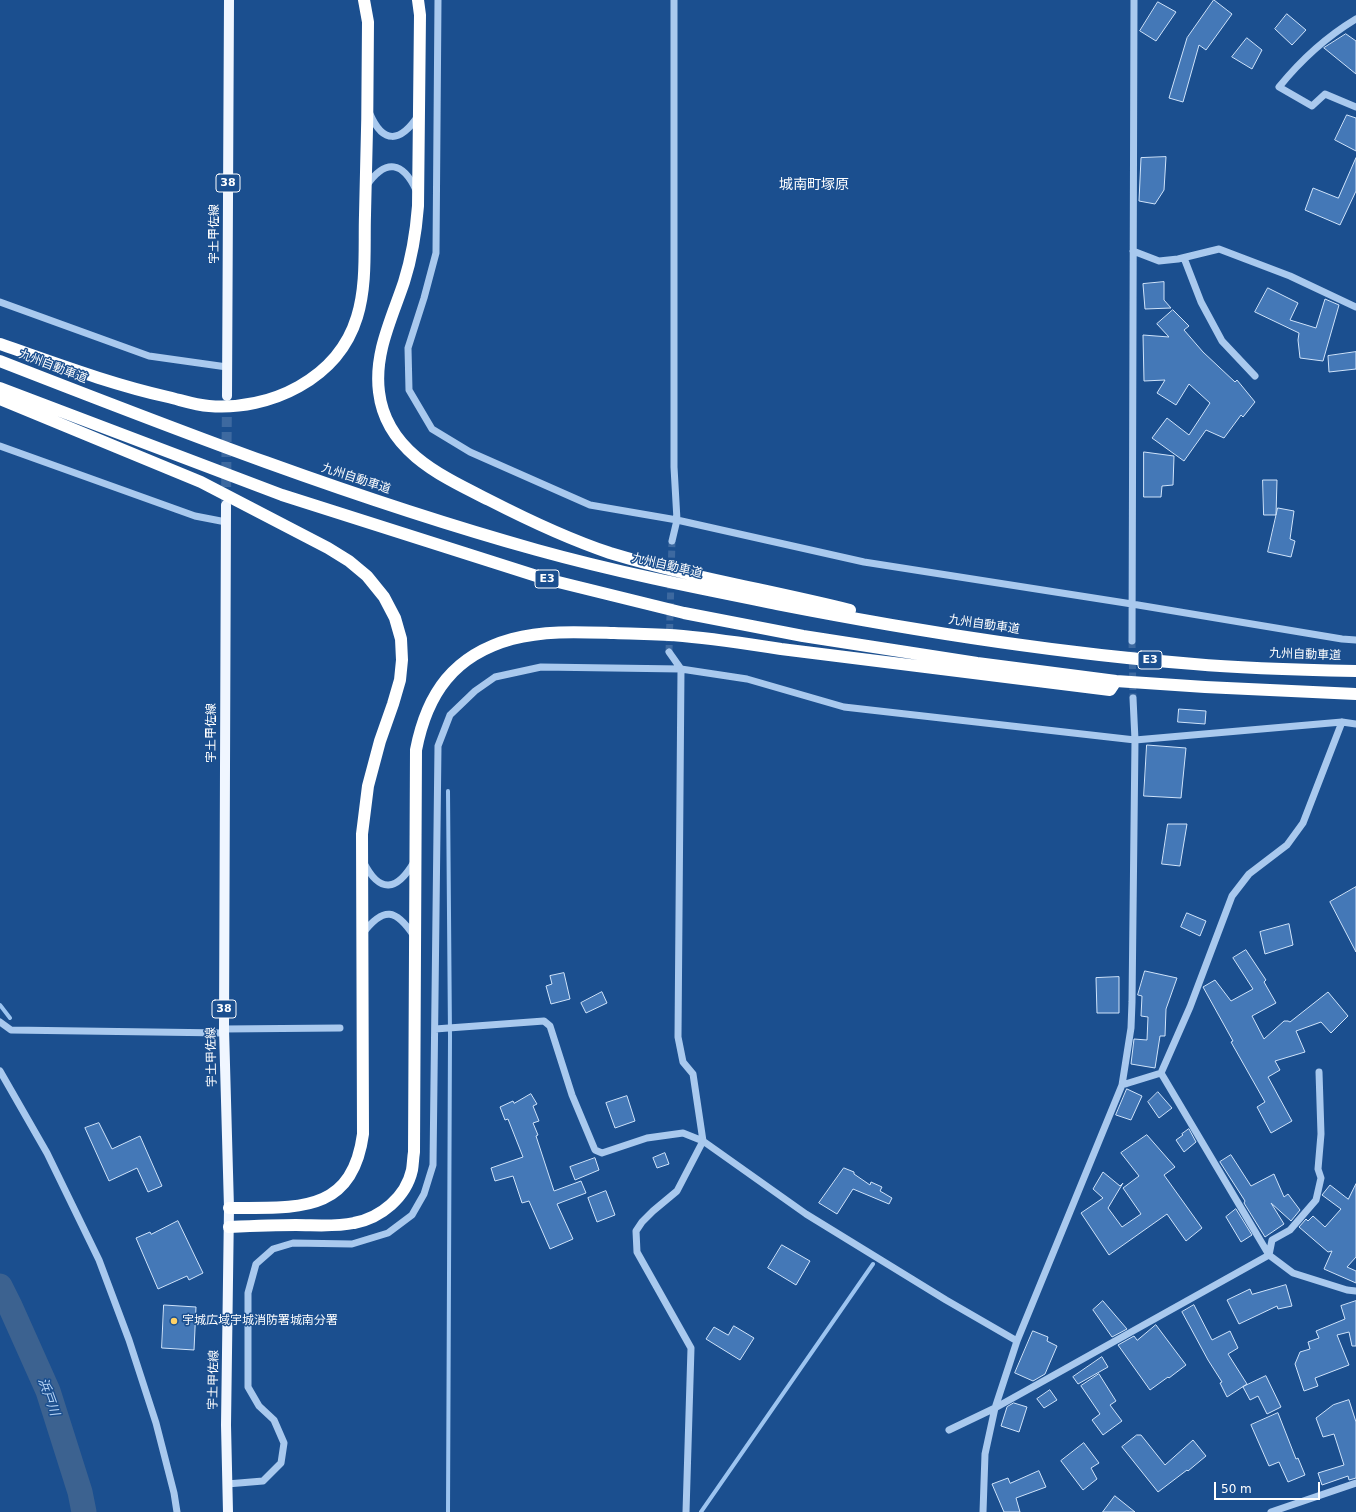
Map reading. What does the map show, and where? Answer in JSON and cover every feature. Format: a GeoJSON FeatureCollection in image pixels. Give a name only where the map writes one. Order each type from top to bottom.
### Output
{"type":"FeatureCollection","features":[{"type":"Feature","properties":{"kind":"highway"},"geometry":{"type":"LineString","coordinates":[[0,344],[135,390],[207,406],[233,407],[255,404],[276,398],[298,388],[318,373],[335,357],[348,338],[357,318],[362,292],[368,109],[368,22],[364,0]]}},
{"type":"Feature","properties":{"kind":"highway"},"geometry":{"type":"LineString","coordinates":[[418,0],[420,15],[418,196],[416,230],[412,255],[405,281],[384,337],[379,356],[377,374],[379,393],[384,413],[393,432],[407,450],[444,478],[539,525],[574,540],[611,553],[687,574],[822,603],[944,634]]}},
{"type":"Feature","properties":{"kind":"highway","name":"九州自動車道"},"geometry":{"type":"LineString","coordinates":[[0,361],[132,413],[271,465],[369,498],[538,550],[684,585],[819,612],[944,634],[1067,651],[1196,664],[1356,671]]}},
{"type":"Feature","properties":{"kind":"highway","name":"E3"},"geometry":{"type":"LineString","coordinates":[[0,388],[282,495],[546,578],[684,613],[803,636],[977,663],[1116,681],[1356,694]]}},
{"type":"Feature","properties":{"kind":"highway"},"geometry":{"type":"LineString","coordinates":[[0,399],[208,485],[328,548],[349,561],[367,576],[384,597],[395,618],[401,639],[402,660],[400,680],[380,741],[368,786],[362,834],[363,1134],[361,1152],[355,1169],[345,1183],[332,1194],[314,1202],[296,1207],[229,1208]]}},
{"type":"Feature","properties":{"kind":"highway"},"geometry":{"type":"LineString","coordinates":[[229,1227],[337,1225],[355,1223],[385,1209],[396,1200],[406,1185],[412,1170],[414,1152],[416,750],[420,730],[427,710],[437,690],[451,674],[468,659],[489,647],[512,639],[577,632],[683,636],[1110,690],[1116,681]]}},
{"type":"Feature","properties":{"kind":"main road","name":"宇土甲佐線"},"geometry":{"type":"LineString","coordinates":[[227,396],[229,0]]}},
{"type":"Feature","properties":{"kind":"main road","name":"宇土甲佐線"},"geometry":{"type":"LineString","coordinates":[[226,505],[224,1031],[229,1208],[226,1425],[228,1512]]}},
{"type":"Feature","properties":{"kind":"street"},"geometry":{"type":"LineString","coordinates":[[438,0],[436,253],[424,298],[408,348],[409,390],[432,429],[470,452],[590,505],[677,520],[864,562],[1342,639],[1356,640]]}},
{"type":"Feature","properties":{"kind":"street"},"geometry":{"type":"LineString","coordinates":[[672,541],[677,520],[674,467],[674,0]]}},
{"type":"Feature","properties":{"kind":"street"},"geometry":{"type":"LineString","coordinates":[[1132,641],[1134,0]]}},
{"type":"Feature","properties":{"kind":"street"},"geometry":{"type":"LineString","coordinates":[[1356,19],[1337,30],[1300,62],[1278,87],[1312,106],[1324,94],[1356,107]]}},
{"type":"Feature","properties":{"kind":"street"},"geometry":{"type":"LineString","coordinates":[[368,109],[375,125],[387,136],[395,136],[403,133],[411,127],[419,115]]}},
{"type":"Feature","properties":{"kind":"street"},"geometry":{"type":"LineString","coordinates":[[366,186],[372,178],[386,167],[396,167],[410,178],[418,196]]}},
{"type":"Feature","properties":{"kind":"street"},"geometry":{"type":"LineString","coordinates":[[1133,251],[1159,260],[1184,258],[1219,249],[1290,276],[1356,307]]}},
{"type":"Feature","properties":{"kind":"street"},"geometry":{"type":"LineString","coordinates":[[1184,258],[1201,302],[1222,340],[1255,376]]}},
{"type":"Feature","properties":{"kind":"street"},"geometry":{"type":"LineString","coordinates":[[0,302],[149,356],[227,367]]}},
{"type":"Feature","properties":{"kind":"street"},"geometry":{"type":"LineString","coordinates":[[0,446],[195,516],[226,522]]}},
{"type":"Feature","properties":{"kind":"street"},"geometry":{"type":"LineString","coordinates":[[669,652],[681,669],[678,1037],[683,1062],[693,1074],[703,1141],[677,1191],[653,1211],[642,1222],[636,1231],[637,1252],[691,1348],[686,1512]]}},
{"type":"Feature","properties":{"kind":"street"},"geometry":{"type":"LineString","coordinates":[[227,1484],[263,1481],[281,1463],[284,1443],[274,1420],[259,1406],[248,1387],[248,1293],[256,1264],[273,1249],[293,1243],[352,1244],[388,1233],[412,1215],[424,1194],[433,1165],[438,746],[450,715],[475,691],[495,677],[541,667],[681,669],[747,679],[844,707],[1135,740],[1342,722],[1356,724]]}},
{"type":"Feature","properties":{"kind":"street"},"geometry":{"type":"LineString","coordinates":[[983,1512],[985,1454],[995,1408],[1017,1341],[1122,1085],[1129,1041],[1132,994],[1135,740],[1133,698]]}},
{"type":"Feature","properties":{"kind":"street"},"geometry":{"type":"LineString","coordinates":[[1122,1085],[1161,1073],[1190,1007],[1232,896],[1249,874],[1287,845],[1303,822],[1342,722]]}},
{"type":"Feature","properties":{"kind":"street"},"geometry":{"type":"LineString","coordinates":[[362,860],[370,875],[376,881],[383,885],[390,885],[407,875],[415,860]]}},
{"type":"Feature","properties":{"kind":"street"},"geometry":{"type":"LineString","coordinates":[[363,933],[371,923],[378,918],[386,914],[393,914],[407,925],[415,938]]}},
{"type":"Feature","properties":{"kind":"street"},"geometry":{"type":"LineString","coordinates":[[435,1029],[544,1020],[550,1026],[572,1095],[595,1150],[602,1153],[647,1138],[676,1134],[683,1134],[703,1141],[806,1214],[946,1300],[1017,1341]]}},
{"type":"Feature","properties":{"kind":"street"},"geometry":{"type":"LineString","coordinates":[[0,1022],[11,1030],[224,1031],[340,1028]]}},
{"type":"Feature","properties":{"kind":"street"},"geometry":{"type":"LineString","coordinates":[[0,1072],[47,1152],[99,1260],[129,1340],[156,1423],[174,1493],[177,1512]]}},
{"type":"Feature","properties":{"kind":"street"},"geometry":{"type":"LineString","coordinates":[[949,1430],[995,1408],[1269,1255],[1272,1240],[1290,1230],[1316,1200],[1321,1178],[1318,1169],[1321,1134],[1319,1072]]}},
{"type":"Feature","properties":{"kind":"street"},"geometry":{"type":"LineString","coordinates":[[1161,1073],[1269,1255],[1293,1273],[1356,1291]]}},
{"type":"Feature","properties":{"kind":"street"},"geometry":{"type":"LineString","coordinates":[[1271,1512],[1356,1483]]}},
{"type":"Feature","properties":{"kind":"building"},"geometry":{"type":"Polygon","coordinates":[[[1214,0],[1232,14],[1206,50],[1199,45],[1183,102],[1169,98],[1187,38],[1214,0]]]}},
{"type":"Feature","properties":{"kind":"building"},"geometry":{"type":"Polygon","coordinates":[[[1158,2],[1176,12],[1156,41],[1140,31],[1158,2]]]}},
{"type":"Feature","properties":{"kind":"building"},"geometry":{"type":"Polygon","coordinates":[[[1287,14],[1306,30],[1292,45],[1275,29],[1287,14]]]}},
{"type":"Feature","properties":{"kind":"building"},"geometry":{"type":"Polygon","coordinates":[[[1346,34],[1356,41],[1356,74],[1324,48],[1346,34]]]}},
{"type":"Feature","properties":{"kind":"building"},"geometry":{"type":"Polygon","coordinates":[[[1247,38],[1262,50],[1252,69],[1232,57],[1247,38]]]}},
{"type":"Feature","properties":{"kind":"building"},"geometry":{"type":"Polygon","coordinates":[[[1347,115],[1356,118],[1356,151],[1335,140],[1347,115]]]}},
{"type":"Feature","properties":{"kind":"building"},"geometry":{"type":"Polygon","coordinates":[[[1166,157],[1164,190],[1155,204],[1139,201],[1141,158],[1166,157]]]}},
{"type":"Feature","properties":{"kind":"building"},"geometry":{"type":"Polygon","coordinates":[[[1356,158],[1356,191],[1340,225],[1305,210],[1313,188],[1338,198],[1356,158]]]}},
{"type":"Feature","properties":{"kind":"building"},"geometry":{"type":"Polygon","coordinates":[[[1164,282],[1164,300],[1171,308],[1145,309],[1143,284],[1164,282]]]}},
{"type":"Feature","properties":{"kind":"building"},"geometry":{"type":"Polygon","coordinates":[[[1268,288],[1298,303],[1290,320],[1316,328],[1325,299],[1339,305],[1323,361],[1300,358],[1298,340],[1299,333],[1255,312],[1268,288]]]}},
{"type":"Feature","properties":{"kind":"building"},"geometry":{"type":"Polygon","coordinates":[[[1173,310],[1189,326],[1184,330],[1203,352],[1235,382],[1237,380],[1255,402],[1243,417],[1241,415],[1224,438],[1206,430],[1184,461],[1152,438],[1167,418],[1189,435],[1210,403],[1189,384],[1176,405],[1157,393],[1165,380],[1144,381],[1143,335],[1169,337],[1157,324],[1173,310]]]}},
{"type":"Feature","properties":{"kind":"building"},"geometry":{"type":"Polygon","coordinates":[[[1356,352],[1356,369],[1329,372],[1328,356],[1356,352]]]}},
{"type":"Feature","properties":{"kind":"building"},"geometry":{"type":"Polygon","coordinates":[[[1144,452],[1174,456],[1173,485],[1162,486],[1161,497],[1144,497],[1144,452]]]}},
{"type":"Feature","properties":{"kind":"building"},"geometry":{"type":"Polygon","coordinates":[[[1263,480],[1277,480],[1276,515],[1264,515],[1263,480]]]}},
{"type":"Feature","properties":{"kind":"building"},"geometry":{"type":"Polygon","coordinates":[[[1278,508],[1294,511],[1290,539],[1295,541],[1291,557],[1268,552],[1278,508]]]}},
{"type":"Feature","properties":{"kind":"building"},"geometry":{"type":"Polygon","coordinates":[[[1179,709],[1206,711],[1205,724],[1178,722],[1179,709]]]}},
{"type":"Feature","properties":{"kind":"building"},"geometry":{"type":"Polygon","coordinates":[[[1147,745],[1186,748],[1181,798],[1144,796],[1147,745]]]}},
{"type":"Feature","properties":{"kind":"building"},"geometry":{"type":"Polygon","coordinates":[[[1168,824],[1187,824],[1180,866],[1162,864],[1168,824]]]}},
{"type":"Feature","properties":{"kind":"building"},"geometry":{"type":"Polygon","coordinates":[[[1356,887],[1356,952],[1330,902],[1356,887]]]}},
{"type":"Feature","properties":{"kind":"building"},"geometry":{"type":"Polygon","coordinates":[[[1187,913],[1206,921],[1200,936],[1181,927],[1187,913]]]}},
{"type":"Feature","properties":{"kind":"building"},"geometry":{"type":"Polygon","coordinates":[[[1289,924],[1293,945],[1265,954],[1260,932],[1289,924]]]}},
{"type":"Feature","properties":{"kind":"building"},"geometry":{"type":"Polygon","coordinates":[[[1246,950],[1266,980],[1264,982],[1276,1003],[1252,1016],[1264,1039],[1284,1021],[1290,1022],[1328,992],[1348,1016],[1331,1033],[1321,1022],[1296,1031],[1305,1052],[1275,1061],[1280,1070],[1268,1077],[1292,1121],[1271,1133],[1257,1107],[1265,1102],[1231,1042],[1233,1041],[1203,987],[1215,980],[1231,1001],[1253,989],[1233,958],[1246,950]]]}},
{"type":"Feature","properties":{"kind":"building"},"geometry":{"type":"Polygon","coordinates":[[[1145,971],[1177,978],[1166,1009],[1165,1036],[1160,1036],[1155,1068],[1131,1064],[1134,1039],[1147,1040],[1148,1017],[1141,1016],[1142,996],[1138,995],[1145,971]]]}},
{"type":"Feature","properties":{"kind":"building"},"geometry":{"type":"Polygon","coordinates":[[[564,973],[570,999],[551,1004],[546,986],[552,984],[550,976],[564,973]]]}},
{"type":"Feature","properties":{"kind":"building"},"geometry":{"type":"Polygon","coordinates":[[[1119,977],[1119,1013],[1097,1013],[1096,978],[1119,977]]]}},
{"type":"Feature","properties":{"kind":"building"},"geometry":{"type":"Polygon","coordinates":[[[602,992],[607,1003],[586,1013],[581,1003],[602,992]]]}},
{"type":"Feature","properties":{"kind":"building"},"geometry":{"type":"Polygon","coordinates":[[[1127,1089],[1142,1096],[1131,1120],[1116,1115],[1127,1089]]]}},
{"type":"Feature","properties":{"kind":"building"},"geometry":{"type":"Polygon","coordinates":[[[1158,1092],[1172,1108],[1159,1118],[1148,1102],[1158,1092]]]}},
{"type":"Feature","properties":{"kind":"building"},"geometry":{"type":"Polygon","coordinates":[[[531,1094],[537,1104],[533,1106],[539,1121],[533,1123],[538,1135],[536,1136],[554,1191],[581,1181],[586,1193],[557,1204],[573,1239],[550,1249],[529,1201],[522,1203],[513,1176],[495,1181],[491,1168],[523,1157],[508,1119],[505,1120],[500,1107],[513,1101],[514,1103],[531,1094]]]}},
{"type":"Feature","properties":{"kind":"building"},"geometry":{"type":"Polygon","coordinates":[[[627,1096],[635,1121],[615,1128],[606,1103],[627,1096]]]}},
{"type":"Feature","properties":{"kind":"building"},"geometry":{"type":"Polygon","coordinates":[[[99,1123],[112,1149],[140,1136],[162,1186],[148,1192],[137,1168],[109,1181],[85,1128],[99,1123]]]}},
{"type":"Feature","properties":{"kind":"building"},"geometry":{"type":"Polygon","coordinates":[[[1189,1129],[1196,1142],[1184,1152],[1176,1140],[1189,1129]]]}},
{"type":"Feature","properties":{"kind":"building"},"geometry":{"type":"Polygon","coordinates":[[[1147,1135],[1175,1167],[1164,1175],[1202,1228],[1186,1241],[1167,1214],[1109,1255],[1081,1213],[1103,1198],[1093,1189],[1103,1172],[1120,1186],[1123,1183],[1108,1208],[1122,1227],[1141,1214],[1123,1188],[1139,1176],[1121,1153],[1147,1135]]]}},
{"type":"Feature","properties":{"kind":"building"},"geometry":{"type":"Polygon","coordinates":[[[665,1153],[669,1164],[657,1168],[653,1158],[665,1153]]]}},
{"type":"Feature","properties":{"kind":"building"},"geometry":{"type":"Polygon","coordinates":[[[1231,1155],[1251,1186],[1274,1174],[1284,1197],[1288,1194],[1300,1210],[1291,1221],[1271,1203],[1284,1224],[1265,1237],[1244,1203],[1245,1201],[1220,1162],[1231,1155]]]}},
{"type":"Feature","properties":{"kind":"building"},"geometry":{"type":"Polygon","coordinates":[[[595,1158],[599,1170],[575,1180],[570,1167],[595,1158]]]}},
{"type":"Feature","properties":{"kind":"building"},"geometry":{"type":"Polygon","coordinates":[[[844,1168],[854,1172],[854,1174],[870,1185],[871,1182],[882,1187],[880,1191],[892,1198],[889,1204],[853,1189],[837,1214],[819,1203],[844,1168]]]}},
{"type":"Feature","properties":{"kind":"building"},"geometry":{"type":"Polygon","coordinates":[[[1356,1184],[1356,1257],[1347,1267],[1356,1271],[1356,1283],[1324,1269],[1332,1251],[1328,1252],[1299,1227],[1306,1219],[1308,1221],[1313,1216],[1325,1227],[1341,1209],[1322,1195],[1330,1185],[1348,1199],[1356,1184]]]}},
{"type":"Feature","properties":{"kind":"building"},"geometry":{"type":"Polygon","coordinates":[[[606,1191],[615,1215],[597,1222],[588,1198],[606,1191]]]}},
{"type":"Feature","properties":{"kind":"building"},"geometry":{"type":"Polygon","coordinates":[[[1236,1209],[1252,1235],[1241,1242],[1226,1217],[1236,1209]]]}},
{"type":"Feature","properties":{"kind":"building"},"geometry":{"type":"Polygon","coordinates":[[[178,1221],[203,1273],[189,1280],[187,1276],[158,1289],[136,1238],[150,1232],[151,1234],[178,1221]]]}},
{"type":"Feature","properties":{"kind":"building"},"geometry":{"type":"Polygon","coordinates":[[[782,1245],[810,1261],[796,1285],[768,1268],[782,1245]]]}},
{"type":"Feature","properties":{"kind":"building"},"geometry":{"type":"Polygon","coordinates":[[[1286,1285],[1292,1306],[1278,1309],[1277,1306],[1239,1324],[1227,1300],[1250,1289],[1252,1294],[1286,1285]]]}},
{"type":"Feature","properties":{"kind":"building"},"geometry":{"type":"Polygon","coordinates":[[[1103,1301],[1127,1329],[1112,1337],[1093,1310],[1103,1301]]]}},
{"type":"Feature","properties":{"kind":"building"},"geometry":{"type":"Polygon","coordinates":[[[1356,1301],[1356,1346],[1352,1346],[1349,1332],[1337,1335],[1349,1365],[1315,1378],[1318,1386],[1304,1391],[1295,1364],[1300,1352],[1310,1349],[1308,1342],[1319,1338],[1316,1331],[1345,1319],[1341,1306],[1356,1301]]]}},
{"type":"Feature","properties":{"kind":"building"},"geometry":{"type":"Polygon","coordinates":[[[164,1305],[196,1307],[194,1350],[162,1348],[164,1305]]]}},
{"type":"Feature","properties":{"kind":"building"},"geometry":{"type":"Polygon","coordinates":[[[1194,1305],[1212,1340],[1230,1331],[1238,1348],[1228,1354],[1247,1384],[1227,1397],[1220,1383],[1222,1382],[1208,1360],[1182,1312],[1194,1305]]]}},
{"type":"Feature","properties":{"kind":"building"},"geometry":{"type":"Polygon","coordinates":[[[1156,1325],[1186,1365],[1150,1390],[1118,1345],[1134,1336],[1137,1340],[1156,1325]]]}},
{"type":"Feature","properties":{"kind":"building"},"geometry":{"type":"Polygon","coordinates":[[[734,1326],[754,1338],[740,1360],[706,1339],[714,1327],[728,1335],[734,1326]]]}},
{"type":"Feature","properties":{"kind":"building"},"geometry":{"type":"Polygon","coordinates":[[[1033,1331],[1048,1337],[1047,1341],[1057,1346],[1045,1374],[1033,1381],[1015,1373],[1033,1331]]]}},
{"type":"Feature","properties":{"kind":"building"},"geometry":{"type":"Polygon","coordinates":[[[1102,1357],[1108,1367],[1078,1384],[1073,1377],[1102,1357]]]}},
{"type":"Feature","properties":{"kind":"building"},"geometry":{"type":"Polygon","coordinates":[[[1099,1374],[1116,1401],[1110,1405],[1122,1421],[1103,1435],[1092,1420],[1100,1414],[1081,1386],[1099,1374]]]}},
{"type":"Feature","properties":{"kind":"building"},"geometry":{"type":"Polygon","coordinates":[[[1266,1376],[1281,1407],[1267,1414],[1258,1396],[1250,1400],[1243,1387],[1266,1376]]]}},
{"type":"Feature","properties":{"kind":"building"},"geometry":{"type":"Polygon","coordinates":[[[1050,1390],[1057,1400],[1044,1408],[1037,1399],[1050,1390]]]}},
{"type":"Feature","properties":{"kind":"building"},"geometry":{"type":"Polygon","coordinates":[[[1349,1400],[1356,1422],[1356,1478],[1349,1480],[1348,1476],[1322,1485],[1318,1473],[1344,1465],[1334,1434],[1323,1437],[1316,1418],[1333,1405],[1349,1400]]]}},
{"type":"Feature","properties":{"kind":"building"},"geometry":{"type":"Polygon","coordinates":[[[1014,1403],[1027,1407],[1019,1432],[1001,1426],[1007,1407],[1014,1403]]]}},
{"type":"Feature","properties":{"kind":"building"},"geometry":{"type":"Polygon","coordinates":[[[1278,1413],[1296,1459],[1298,1458],[1305,1475],[1288,1482],[1279,1462],[1269,1466],[1251,1425],[1278,1413]]]}},
{"type":"Feature","properties":{"kind":"building"},"geometry":{"type":"Polygon","coordinates":[[[1137,1435],[1141,1435],[1165,1465],[1193,1440],[1206,1456],[1158,1492],[1122,1447],[1137,1435]]]}},
{"type":"Feature","properties":{"kind":"building"},"geometry":{"type":"Polygon","coordinates":[[[1084,1443],[1099,1463],[1091,1468],[1097,1479],[1083,1490],[1061,1461],[1084,1443]]]}},
{"type":"Feature","properties":{"kind":"building"},"geometry":{"type":"Polygon","coordinates":[[[1039,1471],[1046,1487],[1016,1498],[1020,1512],[1004,1512],[992,1484],[1008,1478],[1010,1483],[1039,1471]]]}},
{"type":"Feature","properties":{"kind":"building"},"geometry":{"type":"Polygon","coordinates":[[[1115,1496],[1135,1512],[1103,1512],[1115,1496]]]}},
{"type":"Feature","properties":{"kind":"waterway"},"geometry":{"type":"LineString","coordinates":[[448,791],[450,1036],[448,1512]]}},
{"type":"Feature","properties":{"kind":"waterway"},"geometry":{"type":"LineString","coordinates":[[0,1005],[10,1018]]}},
{"type":"Feature","properties":{"kind":"waterway"},"geometry":{"type":"LineString","coordinates":[[701,1512],[873,1264]]}},
{"type":"Feature","properties":{"kind":"waterway","name":"浜戸川"},"geometry":{"type":"LineString","coordinates":[[0,1286],[48,1391],[80,1492],[84,1512]]}},
{"type":"Feature","properties":{"kind":"tunnel"},"geometry":{"type":"LineString","coordinates":[[226,502],[227,400]]}},
{"type":"Feature","properties":{"kind":"tunnel"},"geometry":{"type":"LineString","coordinates":[[669,652],[672,541]]}},
{"type":"Feature","properties":{"kind":"tunnel"},"geometry":{"type":"LineString","coordinates":[[1132,641],[1133,698]]}},
{"type":"Feature","properties":{"kind":"place","name":"宇城広域宇城消防署城南分署"},"geometry":{"type":"Point","coordinates":[174,1321]}},
{"type":"Feature","properties":{"kind":"district","name":"城南町塚原"},"geometry":{"type":"Point","coordinates":[814,185]}}]}
